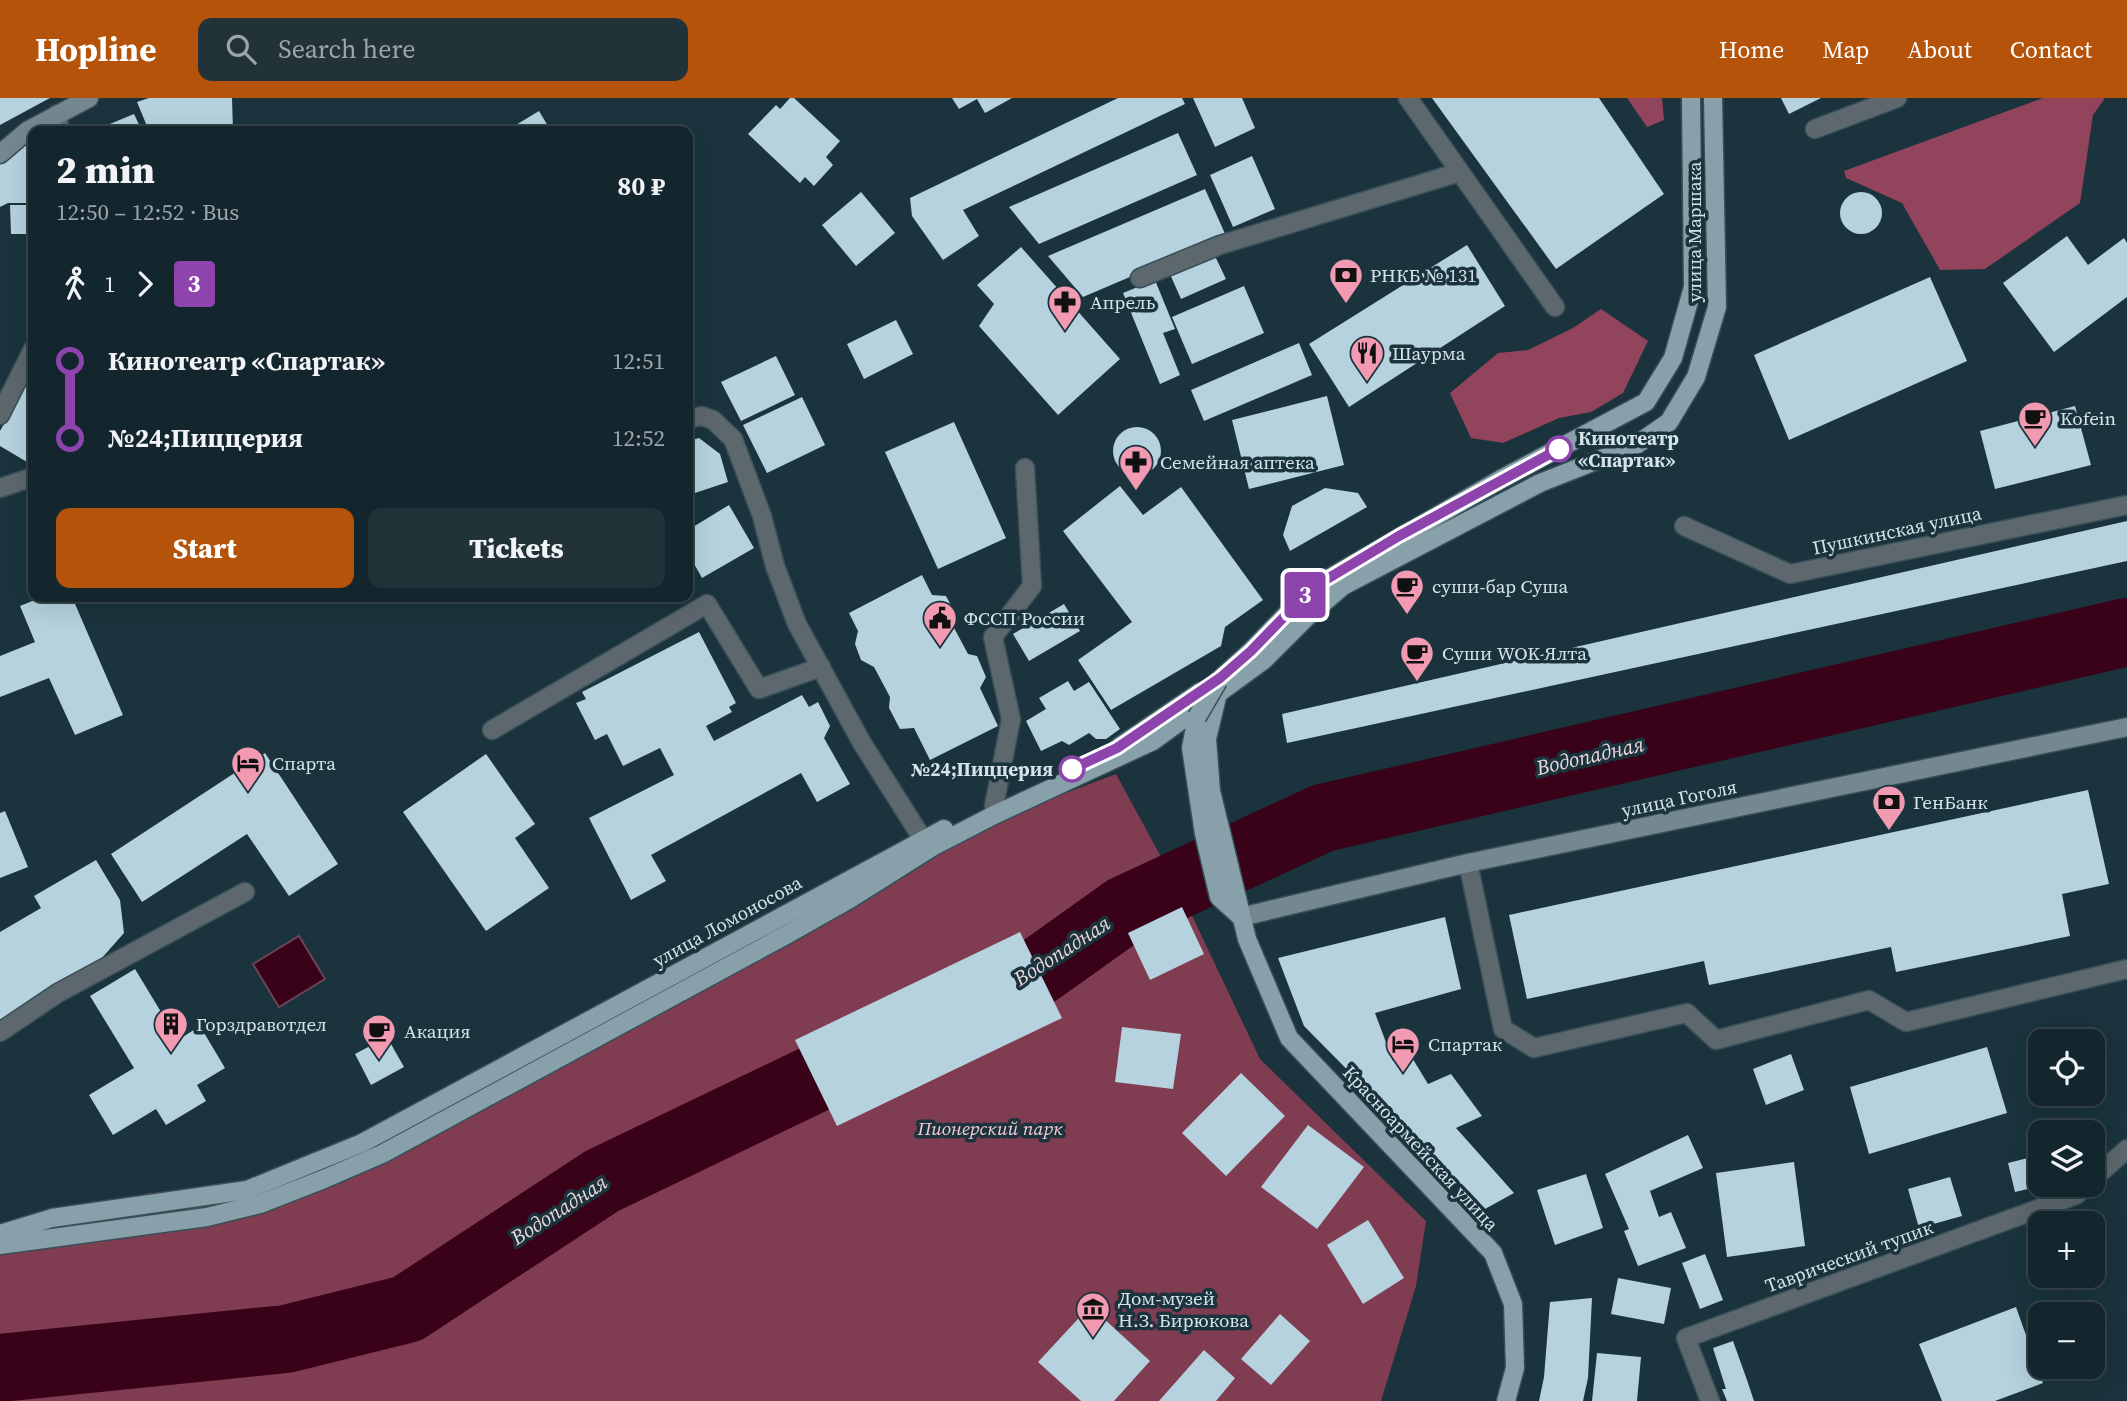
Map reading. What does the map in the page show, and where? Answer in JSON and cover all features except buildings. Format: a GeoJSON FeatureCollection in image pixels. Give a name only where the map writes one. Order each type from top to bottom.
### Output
{"type":"FeatureCollection","features":[{"type":"Feature","properties":{"kind":"main road"},"geometry":{"type":"LineString","coordinates":[[59,122],[89,98]]}},
{"type":"Feature","properties":{"kind":"main road","name":"улица Маршака"},"geometry":{"type":"LineString","coordinates":[[1219,684],[1312,588],[1490,486],[1646,402],[1673,358],[1693,287],[1691,98]]}},
{"type":"Feature","properties":{"kind":"main road","name":"улица Маршака"},"geometry":{"type":"LineString","coordinates":[[1219,684],[1264,660],[1343,586],[1540,483],[1636,445],[1669,422],[1696,377],[1717,307],[1713,98]]}},
{"type":"Feature","properties":{"kind":"main road"},"geometry":{"type":"LineString","coordinates":[[0,154],[28,131]]}},
{"type":"Feature","properties":{"kind":"main road"},"geometry":{"type":"LineString","coordinates":[[1219,684],[1197,717],[1191,748],[1204,834],[1227,893]]}},
{"type":"Feature","properties":{"kind":"main road"},"geometry":{"type":"LineString","coordinates":[[0,1245],[207,1217],[260,1204],[382,1154],[786,935],[850,899],[934,846],[1153,741],[1219,684]]}},
{"type":"Feature","properties":{"kind":"main road"},"geometry":{"type":"LineString","coordinates":[[1219,684],[1207,739],[1211,792],[1227,893]]}},
{"type":"Feature","properties":{"kind":"main road","name":"улица Ломоносова"},"geometry":{"type":"LineString","coordinates":[[0,1234],[52,1218],[247,1190],[362,1143],[922,838],[1117,748],[1219,684]]}},
{"type":"Feature","properties":{"kind":"main road","name":"улица Гоголя"},"geometry":{"type":"LineString","coordinates":[[1241,917],[1468,863],[2127,727]]}},
{"type":"Feature","properties":{"kind":"main road"},"geometry":{"type":"LineString","coordinates":[[1153,741],[1175,739],[1191,748]]}},
{"type":"Feature","properties":{"kind":"main road","name":"Красноармейская улица"},"geometry":{"type":"LineString","coordinates":[[1227,893],[1241,917],[1247,939],[1289,1038],[1493,1253],[1513,1304],[1514,1368],[1506,1401]]}},
{"type":"Feature","properties":{"kind":"street"},"geometry":{"type":"LineString","coordinates":[[1408,98],[1555,307]]}},
{"type":"Feature","properties":{"kind":"street"},"geometry":{"type":"LineString","coordinates":[[1815,130],[1898,98]]}},
{"type":"Feature","properties":{"kind":"street"},"geometry":{"type":"LineString","coordinates":[[1140,278],[1227,242],[1460,172]]}},
{"type":"Feature","properties":{"kind":"street"},"geometry":{"type":"LineString","coordinates":[[0,415],[28,359]]}},
{"type":"Feature","properties":{"kind":"street"},"geometry":{"type":"LineString","coordinates":[[693,418],[702,416],[713,420],[733,439],[762,516],[775,566],[797,624],[862,743],[922,838]]}},
{"type":"Feature","properties":{"kind":"street"},"geometry":{"type":"LineString","coordinates":[[994,806],[1010,719],[993,636],[1032,586],[1026,468]]}},
{"type":"Feature","properties":{"kind":"street"},"geometry":{"type":"LineString","coordinates":[[0,488],[28,479]]}},
{"type":"Feature","properties":{"kind":"street","name":"Пушкинская улица"},"geometry":{"type":"LineString","coordinates":[[1684,526],[1790,574],[2127,505]]}},
{"type":"Feature","properties":{"kind":"street"},"geometry":{"type":"LineString","coordinates":[[492,730],[707,604],[759,689],[821,667]]}},
{"type":"Feature","properties":{"kind":"street"},"geometry":{"type":"LineString","coordinates":[[1468,863],[1503,1029],[1534,1048],[1687,1013],[1716,1041],[1869,1000],[1906,1022],[2127,969]]}},
{"type":"Feature","properties":{"kind":"street"},"geometry":{"type":"LineString","coordinates":[[0,1032],[58,993],[245,892]]}},
{"type":"Feature","properties":{"kind":"street"},"geometry":{"type":"LineString","coordinates":[[2105,1168],[2127,1149]]}},
{"type":"Feature","properties":{"kind":"street","name":"Таврический тупик"},"geometry":{"type":"LineString","coordinates":[[1710,1401],[1686,1338],[2071,1197]]}},
{"type":"Feature","properties":{"kind":"green space","name":"Пионерский парк"},"geometry":{"type":"Polygon","coordinates":[[[1116,774],[1186,903],[1260,1059],[1426,1221],[1416,1286],[1381,1401],[0,1401],[0,1234],[148,1193],[247,1190],[406,1120],[989,822],[1116,774]]]}},
{"type":"Feature","properties":{"kind":"shaded area"},"geometry":{"type":"Polygon","coordinates":[[[1627,98],[1662,98],[1664,120],[1647,127],[1627,98]]]}},
{"type":"Feature","properties":{"kind":"shaded area"},"geometry":{"type":"Polygon","coordinates":[[[2043,98],[2105,98],[2093,115],[2080,203],[1985,269],[1940,270],[1902,203],[1846,178],[1844,171],[2043,98]]]}},
{"type":"Feature","properties":{"kind":"shaded area"},"geometry":{"type":"Polygon","coordinates":[[[1601,309],[1648,341],[1623,393],[1591,412],[1559,418],[1503,443],[1471,438],[1450,393],[1498,353],[1528,350],[1573,328],[1601,309]]]}},
{"type":"Feature","properties":{"kind":"shaded area"},"geometry":{"type":"Polygon","coordinates":[[[299,936],[325,979],[279,1007],[253,964],[299,936]]]}},
{"type":"Feature","properties":{"kind":"waterway","name":"Водопадная"},"geometry":{"type":"LineString","coordinates":[[0,1368],[286,1339],[407,1309],[602,1181],[1039,971],[1126,909],[1323,818],[2127,632]]}},
{"type":"Feature","properties":{"kind":"bus line","name":"3"},"geometry":{"type":"LineString","coordinates":[[1072,769],[1117,748],[1220,678],[1251,651],[1312,588],[1399,536],[1559,449]]}},
{"type":"Feature","properties":{"kind":"place","name":"РНКБ № 131"},"geometry":{"type":"Point","coordinates":[1346,305]}},
{"type":"Feature","properties":{"kind":"place","name":"Апрель"},"geometry":{"type":"Point","coordinates":[1065,332]}},
{"type":"Feature","properties":{"kind":"place","name":"Шаурма"},"geometry":{"type":"Point","coordinates":[1367,383]}},
{"type":"Feature","properties":{"kind":"place","name":"Kofein"},"geometry":{"type":"Point","coordinates":[2035,448]}},
{"type":"Feature","properties":{"kind":"place","name":"Кинотеатр «Спартак»"},"geometry":{"type":"Point","coordinates":[1559,449]}},
{"type":"Feature","properties":{"kind":"place","name":"Семейная аптека"},"geometry":{"type":"Point","coordinates":[1136,492]}},
{"type":"Feature","properties":{"kind":"place","name":"суши-бар Суша"},"geometry":{"type":"Point","coordinates":[1407,616]}},
{"type":"Feature","properties":{"kind":"place","name":"ФССП России"},"geometry":{"type":"Point","coordinates":[940,648]}},
{"type":"Feature","properties":{"kind":"place","name":"Суши WOK Ялта"},"geometry":{"type":"Point","coordinates":[1417,683]}},
{"type":"Feature","properties":{"kind":"place","name":"№24;Пиццерия"},"geometry":{"type":"Point","coordinates":[1072,769]}},
{"type":"Feature","properties":{"kind":"place","name":"Спарта"},"geometry":{"type":"Point","coordinates":[248,793]}},
{"type":"Feature","properties":{"kind":"place","name":"ГенБанк"},"geometry":{"type":"Point","coordinates":[1889,832]}},
{"type":"Feature","properties":{"kind":"place","name":"Горздравотдел"},"geometry":{"type":"Point","coordinates":[171,1054]}},
{"type":"Feature","properties":{"kind":"place","name":"Акация"},"geometry":{"type":"Point","coordinates":[379,1061]}},
{"type":"Feature","properties":{"kind":"place","name":"Спартак"},"geometry":{"type":"Point","coordinates":[1403,1074]}},
{"type":"Feature","properties":{"kind":"place","name":"Дом-музей Н.З. Бирюкова"},"geometry":{"type":"Point","coordinates":[1093,1339]}}]}
